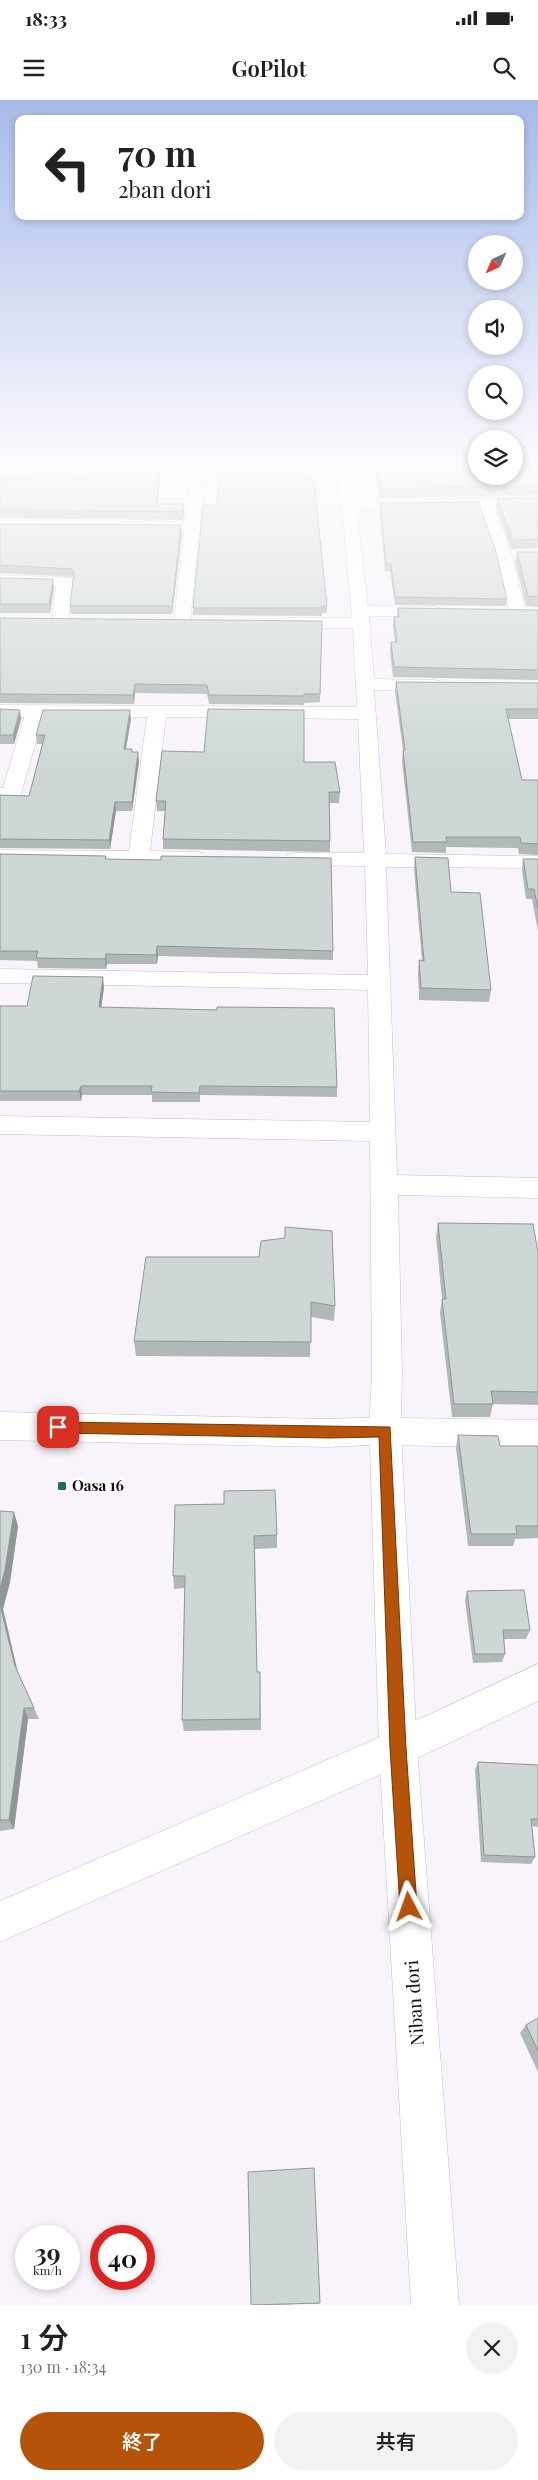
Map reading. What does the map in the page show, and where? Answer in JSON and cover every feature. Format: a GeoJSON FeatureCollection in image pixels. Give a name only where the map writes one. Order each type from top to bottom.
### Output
{"type":"FeatureCollection","features":[{"type":"Feature","properties":{"kind":"street"},"geometry":{"type":"LineString","coordinates":[[182,622],[188,565]]}},
{"type":"Feature","properties":{"kind":"street","name":"Niban dori"},"geometry":{"type":"LineString","coordinates":[[355,565],[361,617],[377,860],[387,1373],[385,1431],[398,1748],[435,2305]]}},
{"type":"Feature","properties":{"kind":"street"},"geometry":{"type":"LineString","coordinates":[[506,565],[518,613]]}},
{"type":"Feature","properties":{"kind":"street"},"geometry":{"type":"LineString","coordinates":[[0,580],[65,581],[60,621]]}},
{"type":"Feature","properties":{"kind":"street"},"geometry":{"type":"LineString","coordinates":[[272,623],[449,612]]}},
{"type":"Feature","properties":{"kind":"street"},"geometry":{"type":"LineString","coordinates":[[498,613],[538,614]]}},
{"type":"Feature","properties":{"kind":"street"},"geometry":{"type":"LineString","coordinates":[[40,620],[78,621]]}},
{"type":"Feature","properties":{"kind":"street"},"geometry":{"type":"LineString","coordinates":[[163,622],[202,622]]}},
{"type":"Feature","properties":{"kind":"street"},"geometry":{"type":"LineString","coordinates":[[365,684],[450,685]]}},
{"type":"Feature","properties":{"kind":"street"},"geometry":{"type":"LineString","coordinates":[[0,711],[367,713]]}},
{"type":"Feature","properties":{"kind":"street"},"geometry":{"type":"LineString","coordinates":[[0,794],[11,794],[35,711]]}},
{"type":"Feature","properties":{"kind":"street"},"geometry":{"type":"LineString","coordinates":[[139,858],[157,712]]}},
{"type":"Feature","properties":{"kind":"street"},"geometry":{"type":"LineString","coordinates":[[0,856],[218,858]]}},
{"type":"Feature","properties":{"kind":"street"},"geometry":{"type":"LineString","coordinates":[[278,859],[538,862]]}},
{"type":"Feature","properties":{"kind":"street"},"geometry":{"type":"LineString","coordinates":[[0,976],[379,983]]}},
{"type":"Feature","properties":{"kind":"street"},"geometry":{"type":"LineString","coordinates":[[0,1125],[382,1132]]}},
{"type":"Feature","properties":{"kind":"street"},"geometry":{"type":"LineString","coordinates":[[383,1184],[538,1188]]}},
{"type":"Feature","properties":{"kind":"street"},"geometry":{"type":"LineString","coordinates":[[0,1426],[329,1433],[385,1431],[538,1434]]}},
{"type":"Feature","properties":{"kind":"street"},"geometry":{"type":"LineString","coordinates":[[0,1922],[398,1748],[538,1682]]}},
{"type":"Feature","properties":{"kind":"building"},"geometry":{"type":"Polygon","coordinates":[[[0,565],[177,565],[172,606],[70,606],[74,573],[72,569],[0,565]]]}},
{"type":"Feature","properties":{"kind":"building"},"geometry":{"type":"Polygon","coordinates":[[[197,565],[323,565],[327,606],[322,606],[322,608],[193,608],[197,565]]]}},
{"type":"Feature","properties":{"kind":"building"},"geometry":{"type":"Polygon","coordinates":[[[391,565],[499,565],[507,599],[395,597],[391,565]]]}},
{"type":"Feature","properties":{"kind":"building"},"geometry":{"type":"Polygon","coordinates":[[[520,565],[538,565],[538,597],[528,596],[520,565]]]}},
{"type":"Feature","properties":{"kind":"building"},"geometry":{"type":"Polygon","coordinates":[[[0,578],[53,579],[49,604],[0,604],[0,578]]]}},
{"type":"Feature","properties":{"kind":"building"},"geometry":{"type":"Polygon","coordinates":[[[398,608],[538,610],[538,670],[394,667],[391,642],[397,642],[394,617],[399,617],[398,608]]]}},
{"type":"Feature","properties":{"kind":"building"},"geometry":{"type":"Polygon","coordinates":[[[0,618],[322,621],[320,694],[304,694],[304,696],[209,695],[207,685],[135,684],[133,695],[0,694],[0,618]]]}},
{"type":"Feature","properties":{"kind":"building"},"geometry":{"type":"Polygon","coordinates":[[[396,682],[538,683],[538,709],[506,709],[522,780],[538,780],[538,844],[521,843],[520,837],[446,837],[447,842],[413,842],[403,750],[405,750],[396,682]]]}},
{"type":"Feature","properties":{"kind":"building"},"geometry":{"type":"Polygon","coordinates":[[[0,709],[20,710],[13,735],[0,735],[0,709]]]}},
{"type":"Feature","properties":{"kind":"building"},"geometry":{"type":"Polygon","coordinates":[[[208,709],[304,710],[304,762],[335,762],[340,792],[329,792],[330,841],[163,839],[166,801],[156,801],[162,751],[204,752],[208,709]]]}},
{"type":"Feature","properties":{"kind":"building"},"geometry":{"type":"Polygon","coordinates":[[[43,710],[130,710],[124,749],[132,749],[132,752],[138,752],[132,802],[115,802],[109,840],[0,839],[0,795],[29,796],[45,735],[36,735],[43,710]]]}},
{"type":"Feature","properties":{"kind":"building"},"geometry":{"type":"Polygon","coordinates":[[[0,854],[106,856],[105,859],[161,860],[161,856],[331,858],[333,951],[157,946],[156,955],[106,954],[105,959],[36,958],[38,951],[0,951],[0,854]]]}},
{"type":"Feature","properties":{"kind":"building"},"geometry":{"type":"Polygon","coordinates":[[[415,857],[448,858],[451,892],[480,893],[491,990],[421,988],[419,960],[424,961],[415,857]]]}},
{"type":"Feature","properties":{"kind":"building"},"geometry":{"type":"Polygon","coordinates":[[[523,859],[538,859],[538,909],[534,889],[528,889],[523,859]]]}},
{"type":"Feature","properties":{"kind":"building"},"geometry":{"type":"Polygon","coordinates":[[[33,976],[103,977],[99,1007],[217,1010],[217,1007],[334,1008],[337,1087],[200,1086],[199,1093],[151,1092],[152,1086],[81,1086],[79,1091],[0,1091],[0,1006],[27,1006],[33,976]]]}},
{"type":"Feature","properties":{"kind":"building"},"geometry":{"type":"Polygon","coordinates":[[[438,1223],[533,1224],[538,1252],[538,1392],[491,1391],[493,1404],[454,1404],[442,1299],[446,1299],[438,1223]]]}},
{"type":"Feature","properties":{"kind":"building"},"geometry":{"type":"Polygon","coordinates":[[[285,1227],[332,1231],[335,1306],[311,1302],[311,1342],[134,1341],[146,1257],[259,1257],[261,1241],[285,1238],[285,1227]]]}},
{"type":"Feature","properties":{"kind":"building"},"geometry":{"type":"Polygon","coordinates":[[[458,1435],[498,1436],[500,1446],[538,1446],[538,1526],[516,1526],[517,1534],[471,1534],[458,1435]]]}},
{"type":"Feature","properties":{"kind":"building"},"geometry":{"type":"Polygon","coordinates":[[[275,1490],[277,1535],[254,1536],[257,1672],[260,1672],[260,1719],[182,1720],[185,1576],[173,1576],[175,1505],[224,1504],[224,1491],[275,1490]]]}},
{"type":"Feature","properties":{"kind":"building"},"geometry":{"type":"Polygon","coordinates":[[[0,1511],[14,1512],[5,1570],[0,1589],[0,1511]]]}},
{"type":"Feature","properties":{"kind":"building"},"geometry":{"type":"Polygon","coordinates":[[[524,1590],[530,1630],[503,1630],[505,1654],[475,1654],[467,1591],[524,1590]]]}},
{"type":"Feature","properties":{"kind":"building"},"geometry":{"type":"Polygon","coordinates":[[[0,1605],[15,1666],[34,1708],[24,1708],[9,1820],[0,1820],[0,1605]]]}},
{"type":"Feature","properties":{"kind":"building"},"geometry":{"type":"Polygon","coordinates":[[[478,1762],[538,1765],[538,1819],[531,1819],[535,1857],[484,1855],[478,1762]]]}},
{"type":"Feature","properties":{"kind":"building"},"geometry":{"type":"Polygon","coordinates":[[[538,2018],[538,2051],[526,2025],[538,2018]]]}},
{"type":"Feature","properties":{"kind":"building"},"geometry":{"type":"Polygon","coordinates":[[[314,2168],[320,2303],[251,2305],[248,2172],[314,2168]]]}},
{"type":"Feature","properties":{"kind":"place","name":"Oasa 16"},"geometry":{"type":"Point","coordinates":[62,1486]}},
{"type":"Feature","properties":{"kind":"route"},"geometry":{"type":"LineString","coordinates":[[58,1427],[329,1433],[385,1431],[398,1748],[409,1907]]}}]}
